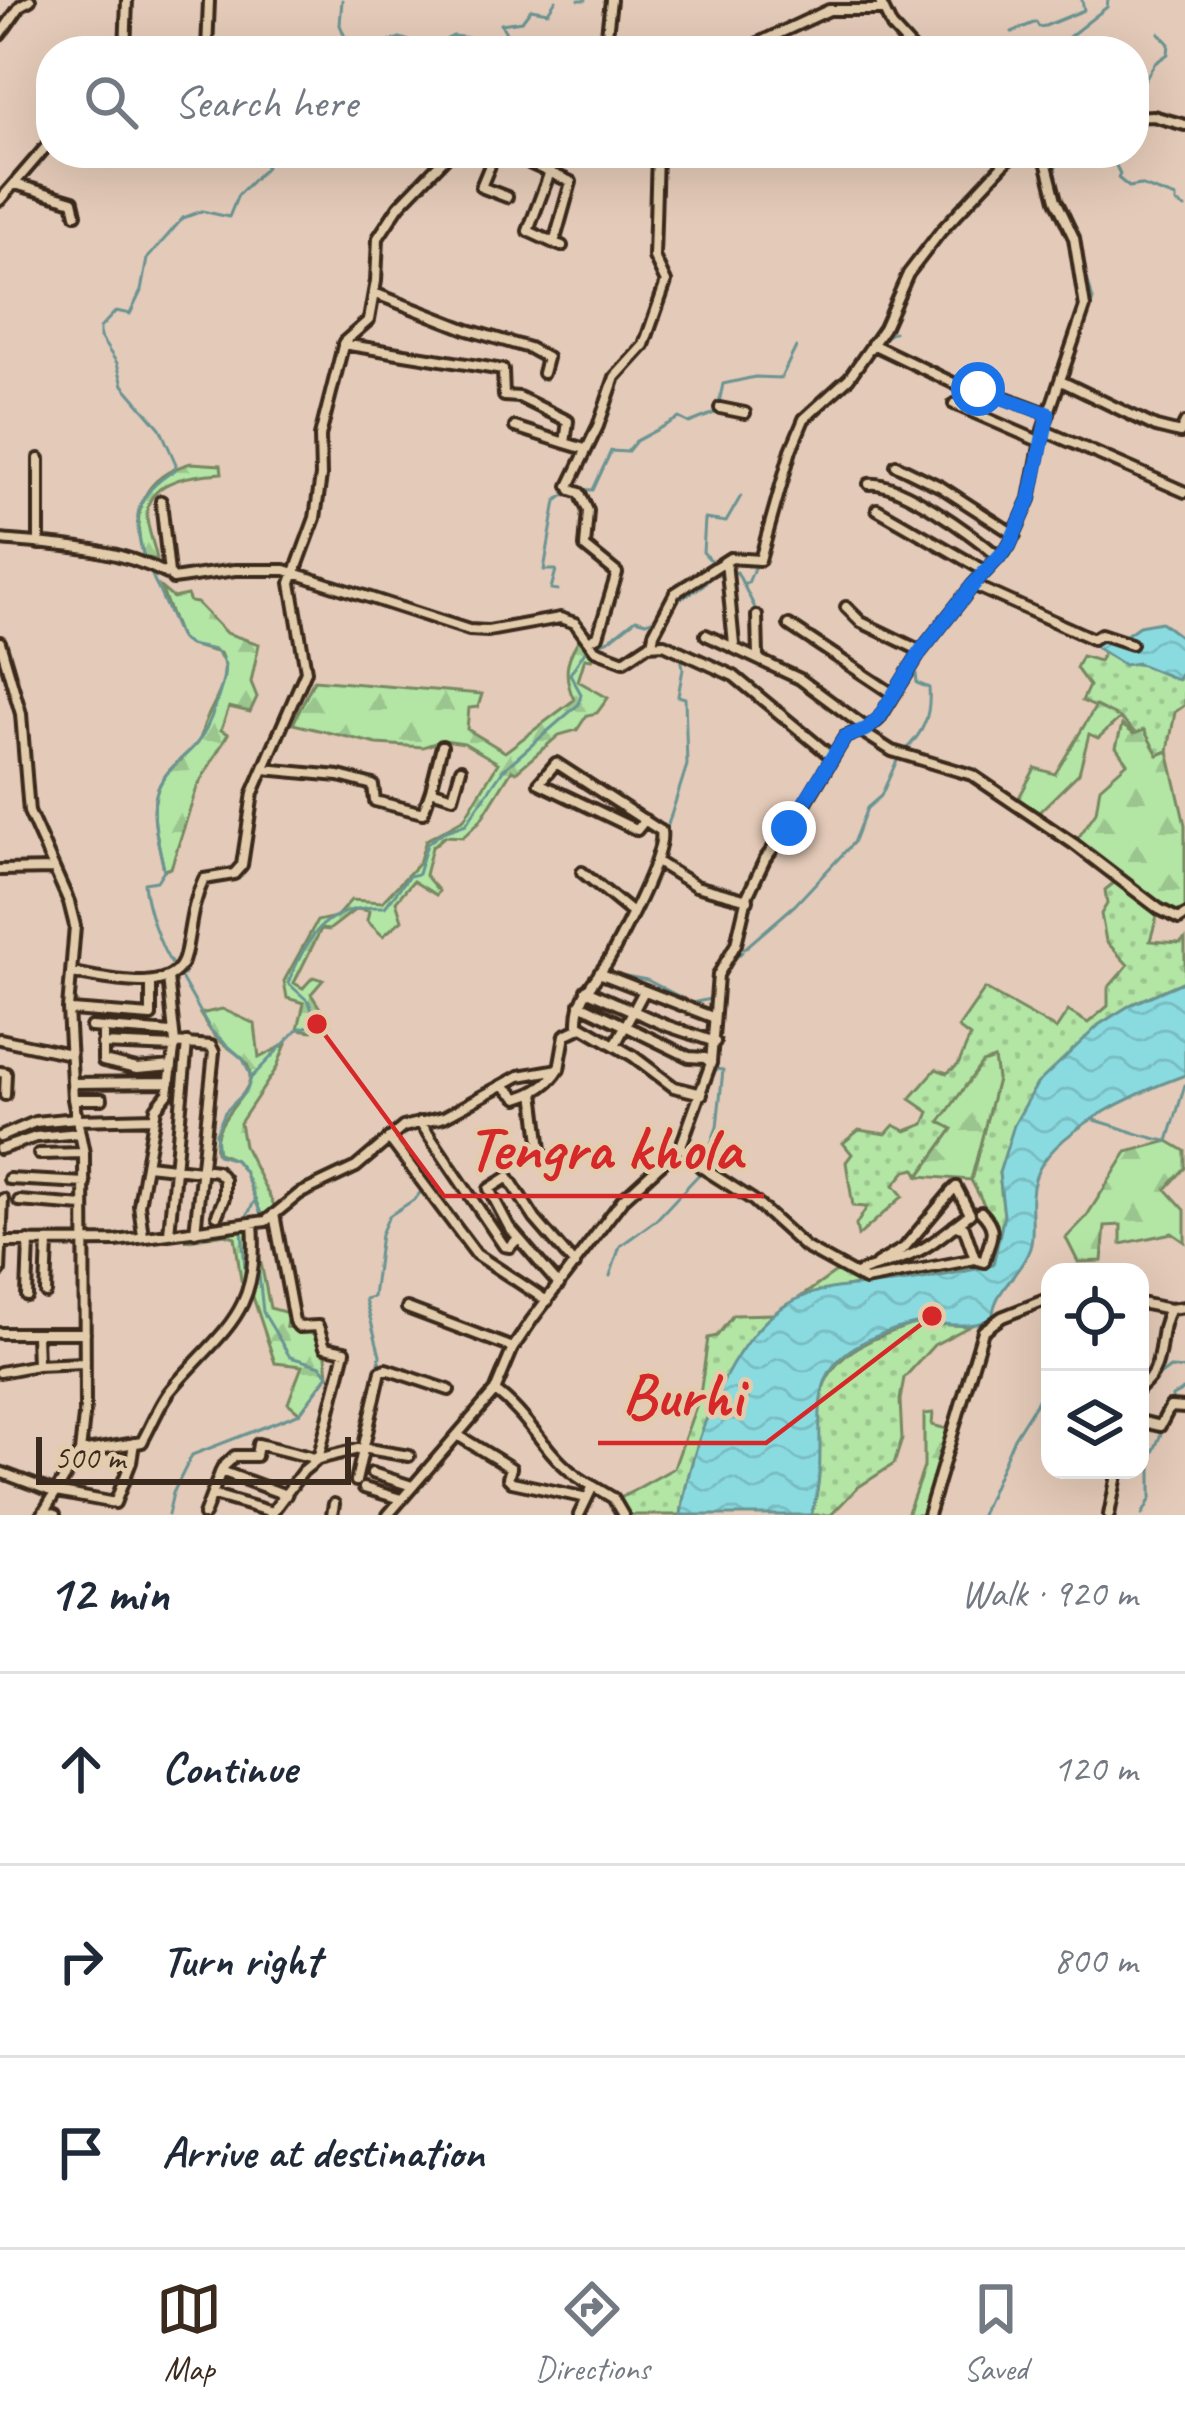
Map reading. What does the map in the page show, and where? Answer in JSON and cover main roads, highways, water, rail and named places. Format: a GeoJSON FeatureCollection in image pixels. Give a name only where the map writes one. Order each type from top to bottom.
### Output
{"type":"FeatureCollection","features":[{"type":"Feature","properties":{"kind":"water"},"geometry":{"type":"Polygon","coordinates":[[[1161,622],[1185,640],[1185,662],[1178,680],[1137,663],[1124,665],[1091,644],[1101,634],[1119,640],[1139,626],[1161,622]]]}},
{"type":"Feature","properties":{"kind":"water"},"geometry":{"type":"Polygon","coordinates":[[[1185,981],[1185,1075],[1099,1115],[1044,1161],[1033,1187],[1028,1254],[998,1298],[993,1317],[963,1325],[911,1325],[869,1339],[842,1357],[827,1377],[811,1515],[681,1515],[705,1423],[735,1360],[755,1333],[777,1311],[813,1293],[993,1265],[1004,1215],[999,1173],[1014,1125],[1037,1084],[1100,1024],[1185,981]]]}},
{"type":"Feature","properties":{"kind":"waterway"},"geometry":{"type":"LineString","coordinates":[[342,0],[340,25],[345,36]]}},
{"type":"Feature","properties":{"kind":"waterway"},"geometry":{"type":"LineString","coordinates":[[508,36],[501,24],[522,21],[531,9],[548,12],[556,0]]}},
{"type":"Feature","properties":{"kind":"waterway"},"geometry":{"type":"LineString","coordinates":[[579,0],[586,0]]}},
{"type":"Feature","properties":{"kind":"waterway"},"geometry":{"type":"LineString","coordinates":[[884,0],[907,36]]}},
{"type":"Feature","properties":{"kind":"waterway"},"geometry":{"type":"LineString","coordinates":[[1012,32],[1036,22],[1045,26],[1084,10],[1082,0]]}},
{"type":"Feature","properties":{"kind":"waterway"},"geometry":{"type":"LineString","coordinates":[[1070,36],[1107,7],[1108,0]]}},
{"type":"Feature","properties":{"kind":"waterway"},"geometry":{"type":"LineString","coordinates":[[764,36],[772,32]]}},
{"type":"Feature","properties":{"kind":"waterway"},"geometry":{"type":"LineString","coordinates":[[1149,73],[1168,54],[1169,44],[1159,33]]}},
{"type":"Feature","properties":{"kind":"waterway"},"geometry":{"type":"LineString","coordinates":[[146,563],[138,533],[139,509],[176,464],[160,428],[123,385],[100,328],[116,311],[130,314],[141,291],[147,259],[183,218],[202,211],[229,217],[238,195],[265,168]]}},
{"type":"Feature","properties":{"kind":"waterway"},"geometry":{"type":"LineString","coordinates":[[1054,168],[1064,209]]}},
{"type":"Feature","properties":{"kind":"waterway"},"geometry":{"type":"LineString","coordinates":[[1117,168],[1118,178],[1129,187],[1140,185],[1176,198],[1185,208]]}},
{"type":"Feature","properties":{"kind":"waterway"},"geometry":{"type":"LineString","coordinates":[[1072,356],[1093,300],[1074,229]]}},
{"type":"Feature","properties":{"kind":"waterway"},"geometry":{"type":"LineString","coordinates":[[880,340],[894,332]]}},
{"type":"Feature","properties":{"kind":"waterway"},"geometry":{"type":"LineString","coordinates":[[858,358],[870,342]]}},
{"type":"Feature","properties":{"kind":"waterway"},"geometry":{"type":"LineString","coordinates":[[575,489],[593,490],[611,451],[627,452],[636,441],[679,418],[689,423],[717,412],[723,384],[755,377],[781,378],[796,347]]}},
{"type":"Feature","properties":{"kind":"waterway"},"geometry":{"type":"LineString","coordinates":[[806,424],[847,385]]}},
{"type":"Feature","properties":{"kind":"waterway"},"geometry":{"type":"LineString","coordinates":[[1051,417],[1062,386]]}},
{"type":"Feature","properties":{"kind":"waterway"},"geometry":{"type":"LineString","coordinates":[[324,437],[331,410]]}},
{"type":"Feature","properties":{"kind":"waterway"},"geometry":{"type":"LineString","coordinates":[[1038,438],[1043,415]]}},
{"type":"Feature","properties":{"kind":"waterway"},"geometry":{"type":"LineString","coordinates":[[1041,471],[1047,434]]}},
{"type":"Feature","properties":{"kind":"waterway"},"geometry":{"type":"LineString","coordinates":[[315,442],[317,470]]}},
{"type":"Feature","properties":{"kind":"waterway"},"geometry":{"type":"LineString","coordinates":[[306,554],[318,523],[325,477]]}},
{"type":"Feature","properties":{"kind":"waterway"},"geometry":{"type":"LineString","coordinates":[[1002,562],[1021,531],[1040,478]]}},
{"type":"Feature","properties":{"kind":"waterway"},"geometry":{"type":"LineString","coordinates":[[558,590],[551,589],[556,570],[544,570],[556,501],[567,486]]}},
{"type":"Feature","properties":{"kind":"waterway"},"geometry":{"type":"LineString","coordinates":[[714,564],[703,552],[705,519],[726,522],[741,496]]}},
{"type":"Feature","properties":{"kind":"waterway"},"geometry":{"type":"LineString","coordinates":[[999,551],[1010,535]]}},
{"type":"Feature","properties":{"kind":"waterway"},"geometry":{"type":"LineString","coordinates":[[739,565],[749,566],[761,544]]}},
{"type":"Feature","properties":{"kind":"waterway"},"geometry":{"type":"LineString","coordinates":[[742,583],[748,583],[757,561]]}},
{"type":"Feature","properties":{"kind":"waterway"},"geometry":{"type":"LineString","coordinates":[[983,579],[999,564]]}},
{"type":"Feature","properties":{"kind":"waterway"},"geometry":{"type":"LineString","coordinates":[[150,571],[180,638],[189,645],[215,650],[225,664],[207,727],[162,780],[154,804],[164,870],[157,881],[144,883],[154,926],[173,966]]}},
{"type":"Feature","properties":{"kind":"waterway"},"geometry":{"type":"LineString","coordinates":[[966,588],[976,571]]}},
{"type":"Feature","properties":{"kind":"waterway"},"geometry":{"type":"LineString","coordinates":[[731,574],[737,572],[759,616]]}},
{"type":"Feature","properties":{"kind":"waterway"},"geometry":{"type":"LineString","coordinates":[[285,574],[295,629]]}},
{"type":"Feature","properties":{"kind":"waterway"},"geometry":{"type":"LineString","coordinates":[[673,603],[703,586],[713,574],[725,575]]}},
{"type":"Feature","properties":{"kind":"waterway"},"geometry":{"type":"LineString","coordinates":[[955,618],[975,590]]}},
{"type":"Feature","properties":{"kind":"waterway"},"geometry":{"type":"LineString","coordinates":[[595,645],[636,619],[658,618]]}},
{"type":"Feature","properties":{"kind":"waterway"},"geometry":{"type":"LineString","coordinates":[[928,651],[953,620]]}},
{"type":"Feature","properties":{"kind":"waterway"},"geometry":{"type":"LineString","coordinates":[[287,724],[307,677],[302,626]]}},
{"type":"Feature","properties":{"kind":"waterway"},"geometry":{"type":"LineString","coordinates":[[917,645],[935,627]]}},
{"type":"Feature","properties":{"kind":"waterway"},"geometry":{"type":"LineString","coordinates":[[168,1515],[192,1455],[300,1413],[328,1375],[321,1366],[290,1357],[263,1312],[258,1265],[261,1214],[244,1171],[235,1160],[218,1155],[216,1133],[225,1112],[298,1029],[317,1024],[309,1002],[288,983],[313,936],[348,911],[385,907],[409,876],[418,874],[427,844],[466,824],[503,770],[579,704],[581,694],[570,674],[587,648]]}},
{"type":"Feature","properties":{"kind":"waterway"},"geometry":{"type":"LineString","coordinates":[[891,689],[913,653]]}},
{"type":"Feature","properties":{"kind":"waterway"},"geometry":{"type":"LineString","coordinates":[[666,831],[687,765],[685,698],[678,696],[681,656]]}},
{"type":"Feature","properties":{"kind":"waterway"},"geometry":{"type":"LineString","coordinates":[[904,751],[925,723],[929,707],[929,688],[917,683],[916,673]]}},
{"type":"Feature","properties":{"kind":"waterway"},"geometry":{"type":"LineString","coordinates":[[878,714],[887,696]]}},
{"type":"Feature","properties":{"kind":"waterway"},"geometry":{"type":"LineString","coordinates":[[831,751],[838,739],[853,730]]}},
{"type":"Feature","properties":{"kind":"waterway"},"geometry":{"type":"LineString","coordinates":[[744,949],[795,905],[853,843],[867,808],[881,796],[898,758]]}},
{"type":"Feature","properties":{"kind":"waterway"},"geometry":{"type":"LineString","coordinates":[[803,798],[817,776]]}},
{"type":"Feature","properties":{"kind":"waterway"},"geometry":{"type":"LineString","coordinates":[[241,847],[250,792]]}},
{"type":"Feature","properties":{"kind":"waterway"},"geometry":{"type":"LineString","coordinates":[[756,868],[771,845]]}},
{"type":"Feature","properties":{"kind":"waterway"},"geometry":{"type":"LineString","coordinates":[[182,952],[184,927],[202,873],[225,872]]}},
{"type":"Feature","properties":{"kind":"waterway"},"geometry":{"type":"LineString","coordinates":[[230,879],[239,879],[242,872]]}},
{"type":"Feature","properties":{"kind":"waterway"},"geometry":{"type":"LineString","coordinates":[[740,944],[761,877]]}},
{"type":"Feature","properties":{"kind":"waterway"},"geometry":{"type":"LineString","coordinates":[[625,919],[634,903]]}},
{"type":"Feature","properties":{"kind":"waterway"},"geometry":{"type":"LineString","coordinates":[[184,975],[190,950]]}},
{"type":"Feature","properties":{"kind":"waterway"},"geometry":{"type":"LineString","coordinates":[[726,968],[742,952]]}},
{"type":"Feature","properties":{"kind":"waterway"},"geometry":{"type":"LineString","coordinates":[[605,972],[647,980],[692,1003],[710,999]]}},
{"type":"Feature","properties":{"kind":"waterway"},"geometry":{"type":"LineString","coordinates":[[179,974],[211,1031],[243,1059],[251,1077]]}},
{"type":"Feature","properties":{"kind":"waterway"},"geometry":{"type":"LineString","coordinates":[[708,1013],[714,981]]}},
{"type":"Feature","properties":{"kind":"waterway"},"geometry":{"type":"LineString","coordinates":[[686,1144],[714,1069],[718,1022]]}},
{"type":"Feature","properties":{"kind":"waterway"},"geometry":{"type":"LineString","coordinates":[[704,1163],[717,1127],[723,1070],[715,1069]]}},
{"type":"Feature","properties":{"kind":"waterway"},"geometry":{"type":"LineString","coordinates":[[1094,1120],[1168,1141],[1185,1085]]}},
{"type":"Feature","properties":{"kind":"waterway"},"geometry":{"type":"LineString","coordinates":[[660,1170],[681,1152]]}},
{"type":"Feature","properties":{"kind":"waterway"},"geometry":{"type":"LineString","coordinates":[[610,1276],[620,1246],[656,1220],[703,1170]]}},
{"type":"Feature","properties":{"kind":"waterway"},"geometry":{"type":"LineString","coordinates":[[379,1364],[365,1299],[373,1297],[381,1234],[389,1216],[415,1199],[432,1178]]}},
{"type":"Feature","properties":{"kind":"waterway"},"geometry":{"type":"LineString","coordinates":[[264,1217],[285,1201]]}},
{"type":"Feature","properties":{"kind":"waterway"},"geometry":{"type":"LineString","coordinates":[[245,1220],[254,1202]]}},
{"type":"Feature","properties":{"kind":"waterway"},"geometry":{"type":"LineString","coordinates":[[581,1249],[615,1204]]}},
{"type":"Feature","properties":{"kind":"waterway"},"geometry":{"type":"LineString","coordinates":[[242,1230],[246,1282]]}},
{"type":"Feature","properties":{"kind":"waterway"},"geometry":{"type":"LineString","coordinates":[[567,1282],[590,1249]]}},
{"type":"Feature","properties":{"kind":"waterway"},"geometry":{"type":"LineString","coordinates":[[532,1326],[565,1285]]}},
{"type":"Feature","properties":{"kind":"waterway"},"geometry":{"type":"LineString","coordinates":[[501,1389],[510,1365]]}},
{"type":"Feature","properties":{"kind":"waterway"},"geometry":{"type":"LineString","coordinates":[[1150,1383],[1170,1368],[1185,1369]]}},
{"type":"Feature","properties":{"kind":"waterway"},"geometry":{"type":"LineString","coordinates":[[1172,1403],[1172,1396],[1185,1389]]}},
{"type":"Feature","properties":{"kind":"waterway"},"geometry":{"type":"LineString","coordinates":[[981,1515],[1014,1438],[1041,1395]]}},
{"type":"Feature","properties":{"kind":"waterway"},"geometry":{"type":"LineString","coordinates":[[1142,1515],[1151,1498],[1151,1457],[1168,1418]]}},
{"type":"Feature","properties":{"kind":"waterway"},"geometry":{"type":"LineString","coordinates":[[1113,1515],[1121,1479]]}},
{"type":"Feature","properties":{"kind":"place","name":"Tengra khola"},"geometry":{"type":"Point","coordinates":[317,1024]}},
{"type":"Feature","properties":{"kind":"place","name":"Burhi"},"geometry":{"type":"Point","coordinates":[932,1316]}}]}
